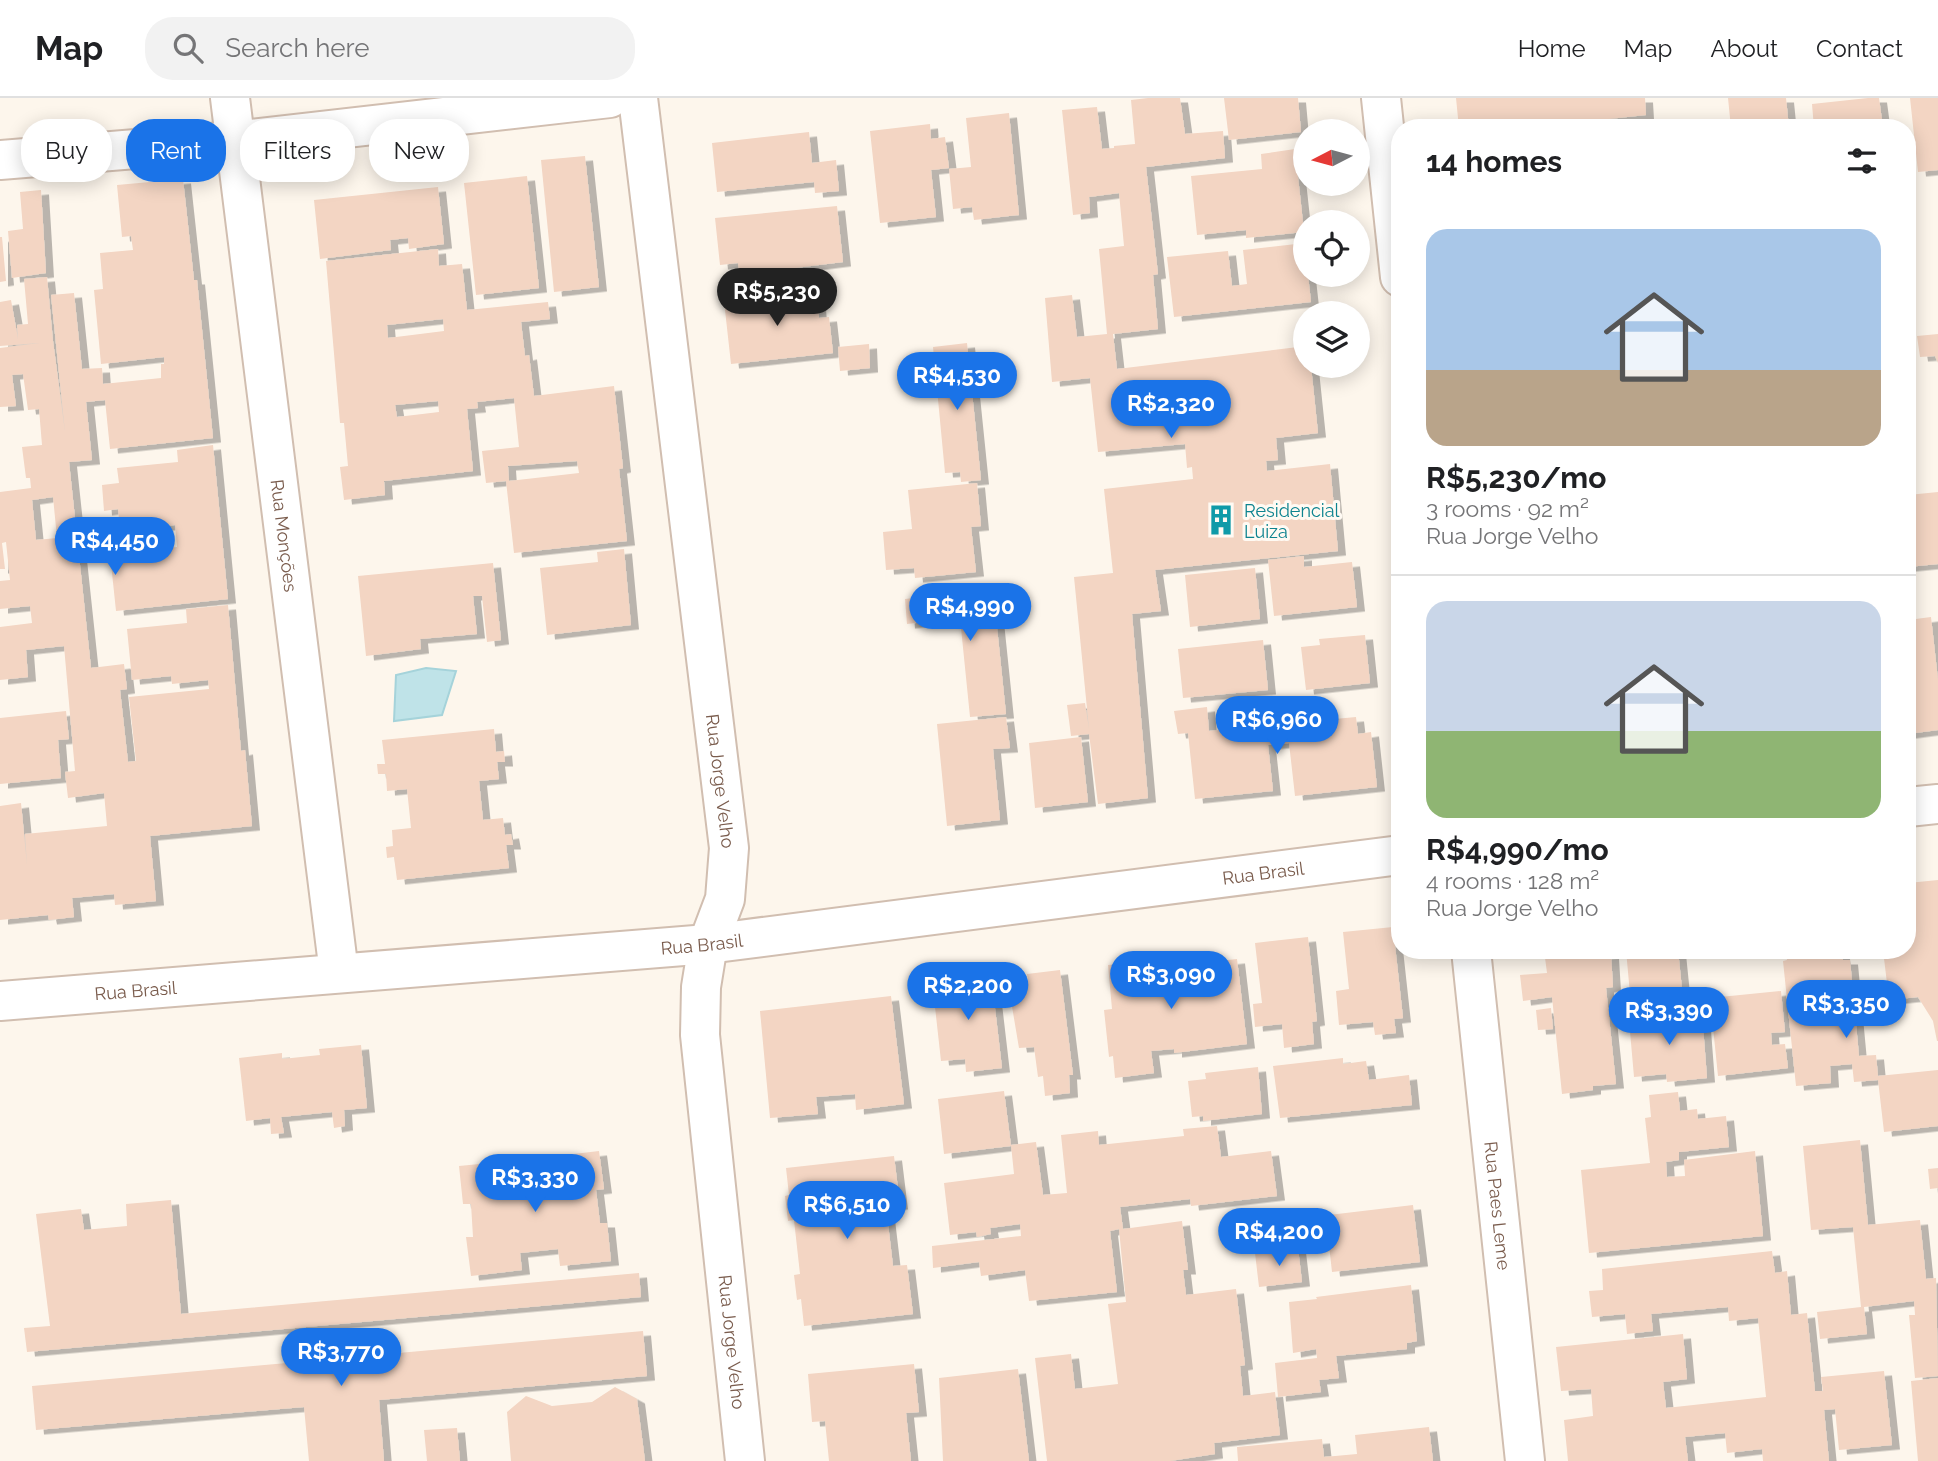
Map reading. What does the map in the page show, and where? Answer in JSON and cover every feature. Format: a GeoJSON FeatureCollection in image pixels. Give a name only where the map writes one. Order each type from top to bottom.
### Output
{"type":"FeatureCollection","features":[{"type":"Feature","properties":{"kind":"street","name":"Rua Monções"},"geometry":{"type":"LineString","coordinates":[[230,98],[338,973]]}},
{"type":"Feature","properties":{"kind":"street"},"geometry":{"type":"LineString","coordinates":[[0,160],[234,141],[610,98]]}},
{"type":"Feature","properties":{"kind":"street","name":"Rua Jorge Velho"},"geometry":{"type":"LineString","coordinates":[[638,98],[729,848],[725,899],[708,944],[701,987],[700,1035],[745,1461]]}},
{"type":"Feature","properties":{"kind":"street"},"geometry":{"type":"LineString","coordinates":[[1381,98],[1391,192]]}},
{"type":"Feature","properties":{"kind":"street"},"geometry":{"type":"LineString","coordinates":[[1916,806],[1938,804]]}},
{"type":"Feature","properties":{"kind":"street","name":"Rua Brasil"},"geometry":{"type":"LineString","coordinates":[[0,1001],[708,944],[1391,856]]}},
{"type":"Feature","properties":{"kind":"street","name":"Rua Paes Leme"},"geometry":{"type":"LineString","coordinates":[[1472,959],[1525,1461]]}},
{"type":"Feature","properties":{"kind":"water"},"geometry":{"type":"Polygon","coordinates":[[[426,668],[456,671],[442,715],[394,721],[396,675],[426,668]]]}},
{"type":"Feature","properties":{"kind":"building"},"geometry":{"type":"Polygon","coordinates":[[[1180,98],[1185,134],[1223,131],[1225,158],[1146,167],[1158,274],[1153,275],[1158,329],[1113,334],[1117,369],[1293,348],[1293,378],[1312,378],[1318,433],[1276,438],[1278,460],[1266,461],[1267,471],[1330,464],[1338,551],[1155,570],[1161,611],[1132,614],[1148,798],[1098,804],[1089,734],[1071,736],[1067,705],[1085,703],[1089,729],[1074,577],[1113,573],[1104,489],[1193,479],[1192,467],[1187,468],[1185,444],[1098,452],[1090,378],[1052,382],[1045,298],[1072,295],[1077,337],[1107,334],[1099,249],[1124,246],[1119,193],[1089,197],[1090,213],[1073,215],[1062,110],[1097,107],[1102,149],[1114,148],[1135,144],[1131,100],[1180,98]]]}},
{"type":"Feature","properties":{"kind":"building"},"geometry":{"type":"Polygon","coordinates":[[[1224,98],[1298,98],[1300,119],[1293,119],[1293,133],[1229,140],[1224,98]]]}},
{"type":"Feature","properties":{"kind":"building"},"geometry":{"type":"Polygon","coordinates":[[[1456,98],[1645,98],[1646,115],[1608,119],[1458,119],[1456,98]]]}},
{"type":"Feature","properties":{"kind":"building"},"geometry":{"type":"Polygon","coordinates":[[[1728,98],[1786,98],[1788,119],[1730,119],[1728,98]]]}},
{"type":"Feature","properties":{"kind":"building"},"geometry":{"type":"Polygon","coordinates":[[[1879,98],[1882,119],[1813,119],[1812,104],[1879,98]]]}},
{"type":"Feature","properties":{"kind":"building"},"geometry":{"type":"Polygon","coordinates":[[[1910,98],[1938,98],[1938,170],[1918,172],[1916,119],[1912,119],[1910,98]]]}},
{"type":"Feature","properties":{"kind":"building"},"geometry":{"type":"Polygon","coordinates":[[[1009,113],[1019,215],[974,220],[972,207],[953,209],[949,169],[971,167],[966,118],[1009,113]]]}},
{"type":"Feature","properties":{"kind":"building"},"geometry":{"type":"Polygon","coordinates":[[[930,124],[931,139],[945,137],[949,168],[931,170],[936,217],[880,223],[870,131],[930,124]]]}},
{"type":"Feature","properties":{"kind":"building"},"geometry":{"type":"Polygon","coordinates":[[[809,132],[812,163],[836,160],[839,191],[815,193],[814,182],[717,192],[712,143],[809,132]]]}},
{"type":"Feature","properties":{"kind":"building"},"geometry":{"type":"Polygon","coordinates":[[[1293,149],[1293,196],[1300,196],[1302,210],[1293,210],[1293,233],[1246,238],[1246,230],[1197,235],[1191,176],[1262,169],[1261,154],[1293,149]]]}},
{"type":"Feature","properties":{"kind":"building"},"geometry":{"type":"Polygon","coordinates":[[[585,156],[599,287],[554,292],[541,160],[585,156]]]}},
{"type":"Feature","properties":{"kind":"building"},"geometry":{"type":"Polygon","coordinates":[[[527,176],[539,288],[476,295],[464,183],[527,176]]]}},
{"type":"Feature","properties":{"kind":"building"},"geometry":{"type":"Polygon","coordinates":[[[183,182],[194,280],[197,280],[213,438],[110,449],[105,400],[86,402],[92,460],[69,462],[91,668],[124,664],[127,689],[120,690],[128,762],[136,761],[129,697],[209,689],[208,680],[172,684],[171,676],[132,680],[127,629],[187,623],[186,609],[228,605],[241,751],[245,750],[252,826],[150,836],[156,901],[115,905],[114,894],[72,898],[74,917],[49,920],[48,915],[0,920],[0,806],[21,803],[27,865],[25,834],[107,826],[104,793],[68,798],[65,772],[75,771],[64,646],[26,650],[28,677],[0,680],[0,627],[32,623],[30,606],[0,609],[0,581],[10,580],[6,542],[2,543],[5,569],[0,569],[0,492],[31,488],[30,478],[26,478],[22,447],[42,445],[39,409],[28,410],[23,374],[12,375],[16,406],[0,407],[0,348],[39,343],[0,346],[0,302],[11,300],[18,339],[17,325],[28,324],[24,279],[47,277],[65,432],[51,295],[74,293],[82,369],[102,368],[103,384],[161,378],[164,357],[101,364],[94,290],[103,289],[100,253],[133,250],[131,236],[122,237],[117,185],[183,182]],[[53,497],[32,500],[36,540],[57,538],[53,497]]]}},
{"type":"Feature","properties":{"kind":"building"},"geometry":{"type":"Polygon","coordinates":[[[438,187],[444,244],[409,249],[408,238],[390,240],[391,250],[320,259],[314,200],[438,187]]]}},
{"type":"Feature","properties":{"kind":"building"},"geometry":{"type":"Polygon","coordinates":[[[41,190],[46,273],[12,278],[8,231],[23,229],[20,192],[41,190]]]}},
{"type":"Feature","properties":{"kind":"building"},"geometry":{"type":"Polygon","coordinates":[[[837,206],[843,262],[739,275],[738,263],[720,265],[715,218],[837,206]]]}},
{"type":"Feature","properties":{"kind":"building"},"geometry":{"type":"Polygon","coordinates":[[[0,237],[6,281],[0,282],[0,237]]]}},
{"type":"Feature","properties":{"kind":"building"},"geometry":{"type":"Polygon","coordinates":[[[1293,244],[1293,287],[1309,287],[1311,301],[1174,317],[1167,257],[1228,251],[1232,286],[1247,284],[1243,250],[1293,244]]]}},
{"type":"Feature","properties":{"kind":"building"},"geometry":{"type":"Polygon","coordinates":[[[438,249],[439,266],[462,264],[467,310],[548,302],[550,319],[521,322],[525,356],[529,355],[534,396],[614,386],[623,468],[619,469],[627,541],[514,553],[506,481],[486,483],[482,451],[519,447],[514,398],[477,402],[478,408],[467,409],[473,471],[384,481],[385,495],[344,500],[340,467],[348,466],[344,423],[340,423],[326,261],[438,249]],[[443,319],[387,325],[388,338],[444,331],[443,319]],[[438,401],[395,405],[397,417],[439,412],[438,401]],[[577,461],[508,466],[509,481],[579,473],[577,461]]]}},
{"type":"Feature","properties":{"kind":"building"},"geometry":{"type":"Polygon","coordinates":[[[817,291],[819,318],[829,317],[833,353],[731,364],[724,301],[817,291]]]}},
{"type":"Feature","properties":{"kind":"building"},"geometry":{"type":"Polygon","coordinates":[[[1938,334],[1938,363],[1935,356],[1920,357],[1917,336],[1938,334]]]}},
{"type":"Feature","properties":{"kind":"building"},"geometry":{"type":"Polygon","coordinates":[[[967,343],[981,480],[961,482],[960,472],[945,473],[933,347],[967,343]]]}},
{"type":"Feature","properties":{"kind":"building"},"geometry":{"type":"Polygon","coordinates":[[[869,344],[870,368],[840,371],[838,347],[869,344]]]}},
{"type":"Feature","properties":{"kind":"building"},"geometry":{"type":"Polygon","coordinates":[[[213,445],[228,599],[116,611],[110,554],[177,547],[175,525],[120,531],[118,509],[104,511],[102,485],[119,483],[117,468],[178,462],[177,450],[213,445]]]}},
{"type":"Feature","properties":{"kind":"building"},"geometry":{"type":"Polygon","coordinates":[[[977,483],[981,526],[971,527],[976,572],[915,578],[914,568],[886,570],[883,532],[912,529],[908,490],[977,483]]]}},
{"type":"Feature","properties":{"kind":"building"},"geometry":{"type":"Polygon","coordinates":[[[1938,492],[1938,564],[1916,566],[1916,494],[1938,492]]]}},
{"type":"Feature","properties":{"kind":"building"},"geometry":{"type":"Polygon","coordinates":[[[624,549],[631,625],[547,635],[540,568],[598,562],[597,552],[624,549]]]}},
{"type":"Feature","properties":{"kind":"building"},"geometry":{"type":"Polygon","coordinates":[[[1304,556],[1304,567],[1352,562],[1357,607],[1274,616],[1268,560],[1304,556]]]}},
{"type":"Feature","properties":{"kind":"building"},"geometry":{"type":"Polygon","coordinates":[[[493,563],[501,640],[487,642],[482,596],[473,596],[477,634],[420,639],[421,649],[366,656],[358,576],[493,563]]]}},
{"type":"Feature","properties":{"kind":"building"},"geometry":{"type":"Polygon","coordinates":[[[1255,568],[1260,619],[1190,627],[1185,575],[1255,568]]]}},
{"type":"Feature","properties":{"kind":"building"},"geometry":{"type":"Polygon","coordinates":[[[993,589],[1006,714],[970,717],[960,618],[907,624],[905,599],[993,589]]]}},
{"type":"Feature","properties":{"kind":"building"},"geometry":{"type":"Polygon","coordinates":[[[1931,617],[1938,680],[1938,730],[1916,733],[1916,619],[1931,617]]]}},
{"type":"Feature","properties":{"kind":"building"},"geometry":{"type":"Polygon","coordinates":[[[1365,635],[1370,683],[1306,690],[1301,647],[1320,645],[1319,639],[1365,635]]]}},
{"type":"Feature","properties":{"kind":"building"},"geometry":{"type":"Polygon","coordinates":[[[1263,640],[1268,690],[1183,698],[1178,649],[1263,640]]]}},
{"type":"Feature","properties":{"kind":"building"},"geometry":{"type":"Polygon","coordinates":[[[1207,707],[1209,731],[1356,717],[1358,734],[1371,732],[1377,787],[1295,796],[1289,743],[1268,745],[1273,791],[1195,799],[1188,733],[1178,734],[1174,711],[1207,707]]]}},
{"type":"Feature","properties":{"kind":"building"},"geometry":{"type":"Polygon","coordinates":[[[66,711],[69,739],[58,740],[61,778],[0,784],[0,718],[66,711]]]}},
{"type":"Feature","properties":{"kind":"building"},"geometry":{"type":"Polygon","coordinates":[[[1006,717],[1010,748],[993,749],[1000,820],[947,826],[937,724],[1006,717]]]}},
{"type":"Feature","properties":{"kind":"building"},"geometry":{"type":"Polygon","coordinates":[[[494,729],[496,752],[504,751],[505,762],[497,762],[499,779],[479,781],[483,820],[503,818],[505,835],[511,834],[513,845],[506,845],[509,868],[397,880],[394,857],[387,858],[386,847],[393,846],[392,830],[411,828],[407,789],[387,791],[386,774],[378,774],[377,764],[385,764],[382,740],[494,729]]]}},
{"type":"Feature","properties":{"kind":"building"},"geometry":{"type":"Polygon","coordinates":[[[1081,737],[1088,802],[1035,808],[1029,743],[1081,737]]]}},
{"type":"Feature","properties":{"kind":"building"},"geometry":{"type":"Polygon","coordinates":[[[1938,880],[1938,1041],[1933,1021],[1918,997],[1889,1000],[1884,959],[1916,959],[1916,882],[1938,880]]]}},
{"type":"Feature","properties":{"kind":"building"},"geometry":{"type":"Polygon","coordinates":[[[1391,927],[1391,959],[1397,959],[1403,1018],[1394,1019],[1396,1033],[1375,1035],[1373,1022],[1339,1025],[1336,991],[1349,989],[1343,932],[1391,927]]]}},
{"type":"Feature","properties":{"kind":"building"},"geometry":{"type":"Polygon","coordinates":[[[1308,937],[1317,1021],[1312,1022],[1314,1044],[1284,1048],[1282,1024],[1255,1027],[1253,1004],[1262,1003],[1255,943],[1308,937]]]}},
{"type":"Feature","properties":{"kind":"building"},"geometry":{"type":"Polygon","coordinates":[[[1164,959],[1165,967],[1237,959],[1247,1044],[1174,1053],[1174,1049],[1151,1051],[1154,1073],[1115,1078],[1113,1056],[1109,1057],[1104,1010],[1112,1009],[1108,965],[1164,959]]]}},
{"type":"Feature","properties":{"kind":"building"},"geometry":{"type":"Polygon","coordinates":[[[1545,959],[1611,959],[1613,987],[1606,988],[1616,1084],[1593,1086],[1593,1090],[1562,1094],[1552,997],[1523,1001],[1520,975],[1547,973],[1545,959]]]}},
{"type":"Feature","properties":{"kind":"building"},"geometry":{"type":"Polygon","coordinates":[[[1627,959],[1679,959],[1683,999],[1631,1005],[1627,959]]]}},
{"type":"Feature","properties":{"kind":"building"},"geometry":{"type":"Polygon","coordinates":[[[1850,960],[1859,1056],[1876,1055],[1878,1076],[1938,1070],[1938,1126],[1884,1132],[1878,1080],[1854,1082],[1852,1064],[1830,1066],[1831,1083],[1796,1086],[1783,961],[1850,960]]]}},
{"type":"Feature","properties":{"kind":"building"},"geometry":{"type":"Polygon","coordinates":[[[1060,970],[1073,1075],[1069,1075],[1070,1093],[1045,1096],[1043,1076],[1038,1077],[1034,1047],[1019,1048],[1008,983],[1028,981],[1027,974],[1060,970]]]}},
{"type":"Feature","properties":{"kind":"building"},"geometry":{"type":"Polygon","coordinates":[[[991,974],[1002,1068],[966,1072],[965,1059],[941,1061],[932,980],[991,974]]]}},
{"type":"Feature","properties":{"kind":"building"},"geometry":{"type":"Polygon","coordinates":[[[1781,991],[1785,1032],[1771,1033],[1772,1045],[1785,1044],[1788,1068],[1718,1076],[1710,998],[1781,991]]]}},
{"type":"Feature","properties":{"kind":"building"},"geometry":{"type":"Polygon","coordinates":[[[891,996],[904,1104],[856,1110],[855,1094],[816,1097],[818,1114],[770,1118],[760,1011],[891,996]]]}},
{"type":"Feature","properties":{"kind":"building"},"geometry":{"type":"Polygon","coordinates":[[[1551,1008],[1553,1029],[1538,1030],[1536,1010],[1551,1008]]]}},
{"type":"Feature","properties":{"kind":"building"},"geometry":{"type":"Polygon","coordinates":[[[1702,1013],[1707,1078],[1667,1082],[1666,1074],[1634,1077],[1629,1020],[1702,1013]]]}},
{"type":"Feature","properties":{"kind":"building"},"geometry":{"type":"Polygon","coordinates":[[[361,1045],[367,1108],[344,1110],[345,1126],[334,1128],[332,1112],[281,1117],[284,1133],[271,1134],[270,1118],[246,1121],[239,1058],[282,1053],[282,1059],[320,1055],[319,1049],[361,1045]]]}},
{"type":"Feature","properties":{"kind":"building"},"geometry":{"type":"Polygon","coordinates":[[[1343,1058],[1343,1064],[1366,1061],[1369,1080],[1409,1075],[1412,1105],[1280,1118],[1273,1066],[1343,1058]]]}},
{"type":"Feature","properties":{"kind":"building"},"geometry":{"type":"Polygon","coordinates":[[[1258,1067],[1262,1114],[1203,1121],[1203,1116],[1192,1117],[1188,1081],[1206,1079],[1205,1073],[1258,1067]]]}},
{"type":"Feature","properties":{"kind":"building"},"geometry":{"type":"Polygon","coordinates":[[[1004,1091],[1011,1146],[944,1154],[938,1099],[1004,1091]]]}},
{"type":"Feature","properties":{"kind":"building"},"geometry":{"type":"Polygon","coordinates":[[[1678,1092],[1680,1111],[1697,1109],[1698,1119],[1726,1116],[1729,1147],[1679,1152],[1679,1160],[1666,1162],[1667,1177],[1685,1176],[1684,1160],[1755,1151],[1763,1236],[1589,1253],[1581,1170],[1650,1163],[1645,1118],[1651,1117],[1649,1095],[1678,1092]]]}},
{"type":"Feature","properties":{"kind":"building"},"geometry":{"type":"Polygon","coordinates":[[[1217,1126],[1221,1157],[1271,1151],[1277,1196],[1191,1206],[1190,1199],[1120,1207],[1123,1229],[1182,1221],[1188,1270],[1183,1270],[1186,1295],[1236,1289],[1245,1365],[1240,1366],[1243,1396],[1275,1392],[1280,1435],[1214,1443],[1215,1454],[1170,1461],[1047,1461],[1035,1358],[1071,1354],[1075,1389],[1118,1384],[1108,1304],[1126,1302],[1119,1229],[1110,1231],[1117,1292],[1029,1301],[1025,1270],[981,1276],[979,1262],[933,1268],[932,1246],[1021,1236],[1020,1224],[990,1228],[991,1234],[977,1237],[976,1232],[950,1235],[944,1183],[1014,1174],[1011,1145],[1036,1142],[1043,1195],[1067,1193],[1061,1135],[1098,1131],[1099,1145],[1184,1136],[1183,1129],[1217,1126]]]}},
{"type":"Feature","properties":{"kind":"building"},"geometry":{"type":"Polygon","coordinates":[[[1860,1140],[1868,1225],[1920,1220],[1926,1279],[1936,1278],[1938,1376],[1915,1378],[1909,1315],[1915,1315],[1914,1301],[1864,1307],[1867,1334],[1820,1339],[1817,1312],[1861,1307],[1853,1227],[1811,1230],[1803,1146],[1860,1140]]]}},
{"type":"Feature","properties":{"kind":"building"},"geometry":{"type":"Polygon","coordinates":[[[599,1151],[604,1189],[596,1190],[600,1223],[607,1223],[611,1261],[560,1266],[558,1249],[520,1253],[522,1270],[471,1276],[466,1237],[473,1237],[471,1204],[463,1204],[459,1166],[510,1161],[512,1178],[550,1174],[548,1157],[599,1151]]]}},
{"type":"Feature","properties":{"kind":"building"},"geometry":{"type":"Polygon","coordinates":[[[894,1156],[900,1205],[886,1207],[893,1266],[907,1265],[913,1314],[804,1326],[801,1299],[797,1300],[794,1275],[800,1274],[794,1220],[788,1221],[785,1196],[789,1195],[786,1168],[894,1156]]]}},
{"type":"Feature","properties":{"kind":"building"},"geometry":{"type":"Polygon","coordinates":[[[1938,1168],[1938,1188],[1930,1189],[1928,1169],[1938,1168]]]}},
{"type":"Feature","properties":{"kind":"building"},"geometry":{"type":"Polygon","coordinates":[[[171,1200],[181,1314],[639,1273],[641,1297],[27,1352],[24,1328],[50,1326],[36,1214],[81,1209],[84,1230],[127,1226],[126,1204],[171,1200]]]}},
{"type":"Feature","properties":{"kind":"building"},"geometry":{"type":"Polygon","coordinates":[[[1413,1205],[1420,1262],[1332,1272],[1329,1245],[1316,1247],[1312,1217],[1413,1205]]]}},
{"type":"Feature","properties":{"kind":"building"},"geometry":{"type":"Polygon","coordinates":[[[1298,1248],[1302,1282],[1259,1287],[1255,1253],[1298,1248]]]}},
{"type":"Feature","properties":{"kind":"building"},"geometry":{"type":"Polygon","coordinates":[[[1772,1251],[1775,1273],[1787,1271],[1791,1315],[1807,1313],[1815,1391],[1823,1391],[1821,1377],[1884,1371],[1892,1445],[1839,1450],[1835,1409],[1824,1410],[1829,1461],[1763,1461],[1762,1449],[1727,1453],[1725,1433],[1685,1437],[1688,1461],[1568,1461],[1564,1420],[1593,1416],[1591,1389],[1561,1391],[1556,1347],[1683,1334],[1687,1379],[1663,1382],[1666,1408],[1766,1397],[1758,1318],[1729,1321],[1728,1307],[1651,1314],[1653,1331],[1627,1334],[1625,1314],[1592,1317],[1589,1291],[1603,1290],[1602,1269],[1772,1251]]]}},
{"type":"Feature","properties":{"kind":"building"},"geometry":{"type":"Polygon","coordinates":[[[1411,1285],[1417,1341],[1407,1343],[1407,1349],[1336,1356],[1339,1378],[1319,1380],[1321,1392],[1278,1397],[1275,1363],[1317,1358],[1316,1349],[1293,1353],[1289,1302],[1411,1285]]]}},
{"type":"Feature","properties":{"kind":"building"},"geometry":{"type":"Polygon","coordinates":[[[643,1331],[647,1376],[379,1400],[384,1461],[309,1461],[304,1407],[36,1430],[32,1386],[643,1331]]]}},
{"type":"Feature","properties":{"kind":"building"},"geometry":{"type":"Polygon","coordinates":[[[914,1364],[919,1412],[906,1413],[911,1461],[829,1461],[825,1421],[812,1422],[808,1374],[914,1364]]]}},
{"type":"Feature","properties":{"kind":"building"},"geometry":{"type":"Polygon","coordinates":[[[1018,1369],[1029,1461],[943,1461],[939,1378],[1018,1369]]]}},
{"type":"Feature","properties":{"kind":"building"},"geometry":{"type":"Polygon","coordinates":[[[1938,1378],[1938,1461],[1918,1461],[1911,1381],[1938,1378]]]}},
{"type":"Feature","properties":{"kind":"building"},"geometry":{"type":"Polygon","coordinates":[[[615,1387],[637,1399],[645,1461],[511,1461],[507,1412],[526,1396],[552,1406],[592,1402],[615,1387]]]}},
{"type":"Feature","properties":{"kind":"building"},"geometry":{"type":"Polygon","coordinates":[[[1429,1427],[1433,1461],[1238,1461],[1237,1447],[1322,1439],[1324,1457],[1357,1454],[1355,1435],[1429,1427]]]}},
{"type":"Feature","properties":{"kind":"building"},"geometry":{"type":"Polygon","coordinates":[[[457,1428],[460,1461],[427,1461],[424,1430],[457,1428]]]}},
{"type":"Feature","properties":{"kind":"place","name":"Residencial Luiza"},"geometry":{"type":"Point","coordinates":[1221,520]}}]}
